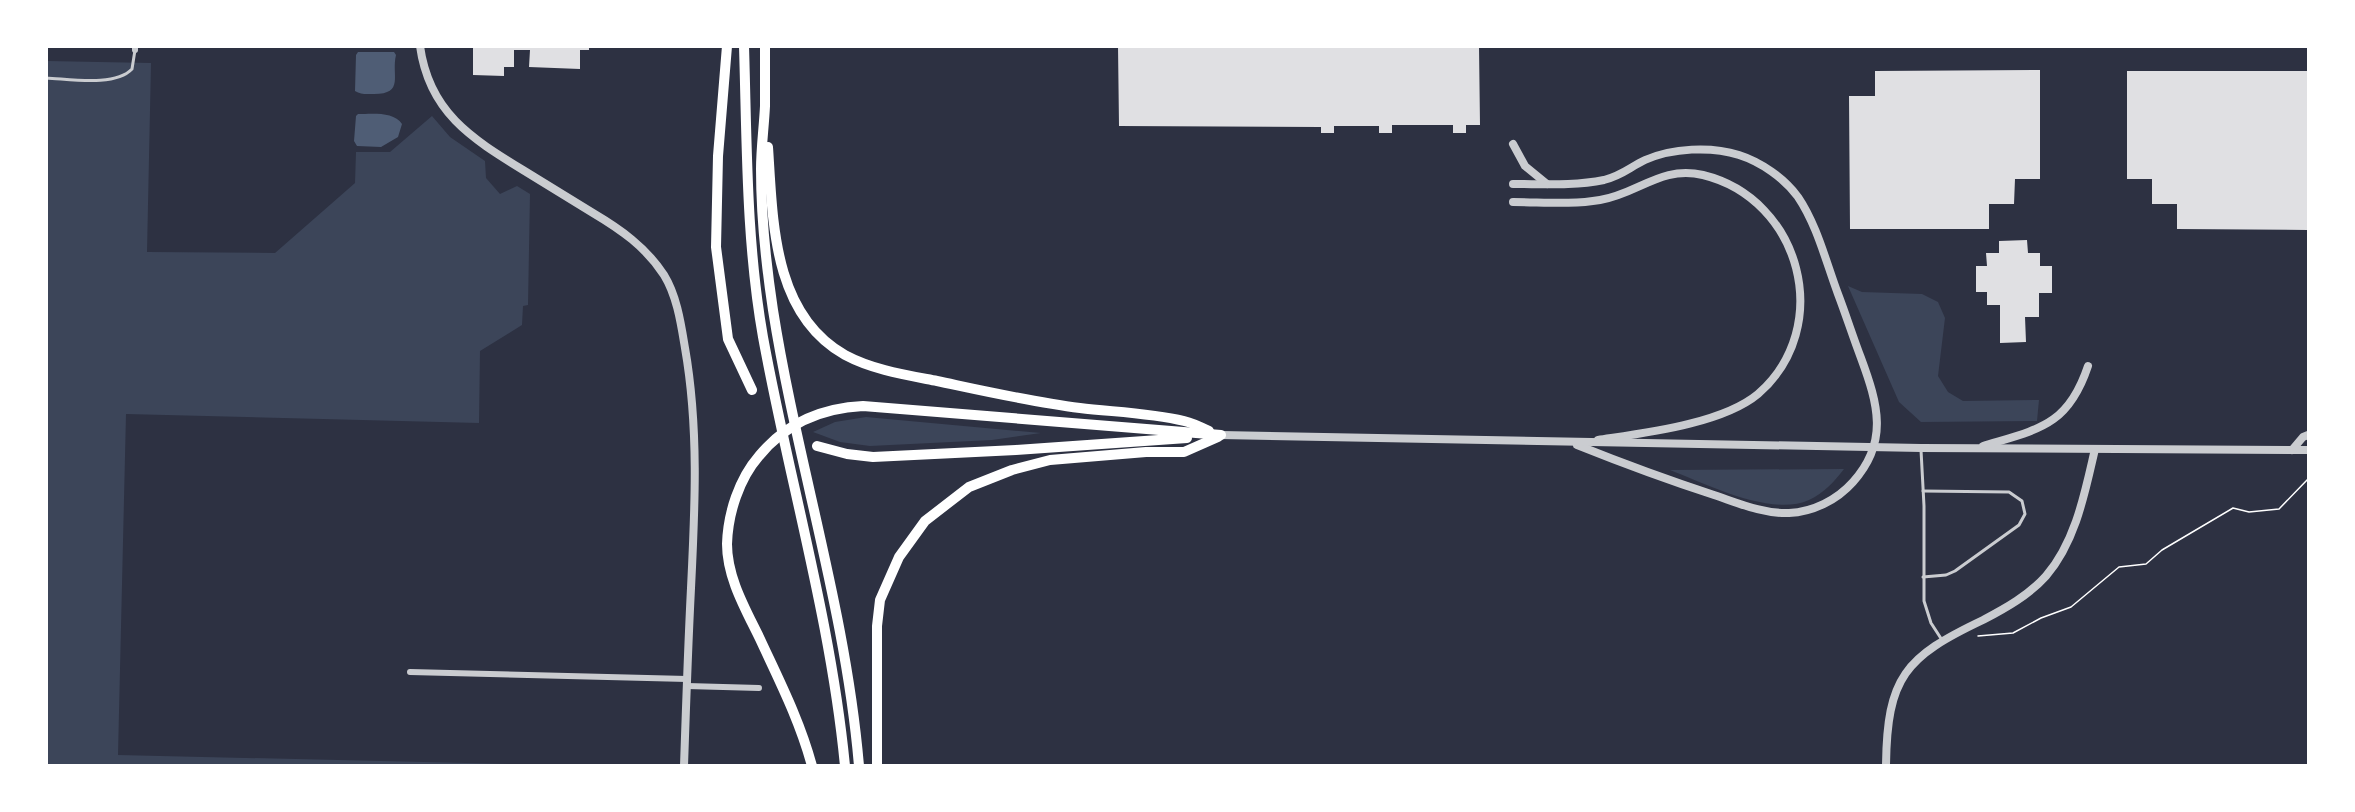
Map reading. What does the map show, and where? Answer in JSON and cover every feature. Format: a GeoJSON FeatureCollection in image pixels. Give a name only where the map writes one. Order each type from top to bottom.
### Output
{"type":"FeatureCollection","features":[{"type":"Feature","properties":{"kind":"highway"},"geometry":{"type":"LineString","coordinates":[[727,46],[718,156],[716,247],[728,339],[752,390]]}},
{"type":"Feature","properties":{"kind":"highway"},"geometry":{"type":"LineString","coordinates":[[744,46],[750,221],[756,291],[770,375],[829,645],[845,765]]}},
{"type":"Feature","properties":{"kind":"highway"},"geometry":{"type":"LineString","coordinates":[[765,46],[765,104],[761,169],[766,255],[772,307],[791,408],[837,616],[855,722],[859,765]]}},
{"type":"Feature","properties":{"kind":"highway"},"geometry":{"type":"LineString","coordinates":[[765,104],[778,254],[794,299],[808,321],[826,342],[846,355],[873,367],[892,372],[1076,408],[1185,421],[1221,435]]}},
{"type":"Feature","properties":{"kind":"highway"},"geometry":{"type":"LineString","coordinates":[[812,765],[796,717],[738,595],[727,546],[737,495],[748,470],[780,435],[798,422],[830,410],[863,406],[1221,435]]}},
{"type":"Feature","properties":{"kind":"highway"},"geometry":{"type":"LineString","coordinates":[[817,446],[848,454],[873,457],[1016,450],[1221,435]]}},
{"type":"Feature","properties":{"kind":"highway"},"geometry":{"type":"LineString","coordinates":[[878,765],[876,644],[880,600],[899,557],[925,521],[969,487],[1012,470],[1050,460],[1146,452],[1184,452],[1221,435]]}},
{"type":"Feature","properties":{"kind":"street"},"geometry":{"type":"LineString","coordinates":[[420,46],[425,72],[435,95],[448,115],[471,137],[624,232],[648,254],[664,274],[674,297],[687,357],[695,444],[694,530],[684,765]]}},
{"type":"Feature","properties":{"kind":"street"},"geometry":{"type":"LineString","coordinates":[[1513,144],[1525,166],[1547,184]]}},
{"type":"Feature","properties":{"kind":"street"},"geometry":{"type":"LineString","coordinates":[[1513,184],[1581,184],[1626,172],[1644,160],[1654,157],[1675,152],[1712,150],[1746,158],[1778,176],[1797,196],[1810,220],[1870,384],[1878,415],[1876,435],[1868,461],[1849,488],[1822,505],[1791,513],[1759,510],[1649,474],[1573,443]]}},
{"type":"Feature","properties":{"kind":"street"},"geometry":{"type":"LineString","coordinates":[[1513,202],[1602,200],[1633,189],[1661,175],[1678,173],[1706,176],[1735,187],[1761,207],[1782,234],[1797,267],[1801,297],[1794,340],[1779,369],[1758,394],[1730,411],[1692,422],[1641,434],[1573,443]]}},
{"type":"Feature","properties":{"kind":"street"},"geometry":{"type":"LineString","coordinates":[[1976,449],[2056,420],[2081,387],[2088,366]]}},
{"type":"Feature","properties":{"kind":"street"},"geometry":{"type":"LineString","coordinates":[[1221,435],[1976,449],[2308,450]]}},
{"type":"Feature","properties":{"kind":"street"},"geometry":{"type":"LineString","coordinates":[[2292,450],[2303,437],[2308,435]]}},
{"type":"Feature","properties":{"kind":"street"},"geometry":{"type":"LineString","coordinates":[[1886,765],[1886,728],[1898,684],[1912,664],[1942,641],[1998,612],[2028,593],[2046,575],[2061,553],[2077,517],[2095,450]]}},
{"type":"Feature","properties":{"kind":"street"},"geometry":{"type":"LineString","coordinates":[[410,672],[687,682],[759,688]]}},
{"type":"Feature","properties":{"kind":"lane"},"geometry":{"type":"LineString","coordinates":[[46,78],[108,80],[119,78],[132,69],[135,48]]}},
{"type":"Feature","properties":{"kind":"lane"},"geometry":{"type":"LineString","coordinates":[[1921,448],[1923,577],[1926,610],[1942,641]]}},
{"type":"Feature","properties":{"kind":"lane"},"geometry":{"type":"LineString","coordinates":[[1923,491],[2009,492],[2022,501],[2025,514],[2019,525],[1955,571],[1946,575],[1923,577]]}},
{"type":"Feature","properties":{"kind":"path"},"geometry":{"type":"LineString","coordinates":[[1978,636],[2013,633],[2041,618],[2071,607],[2119,567],[2146,564],[2162,549],[2233,508],[2250,512],[2279,509],[2308,479]]}},
{"type":"Feature","properties":{"kind":"shaded area"},"geometry":{"type":"Polygon","coordinates":[[[358,52],[394,52],[396,55],[395,82],[390,91],[362,94],[355,91],[358,52]]]}},
{"type":"Feature","properties":{"kind":"shaded area"},"geometry":{"type":"Polygon","coordinates":[[[47,61],[151,63],[147,252],[275,253],[355,183],[356,152],[390,152],[432,116],[450,137],[485,161],[486,178],[500,194],[517,186],[530,194],[528,305],[523,306],[522,325],[480,351],[479,423],[126,414],[118,755],[554,765],[47,766],[47,61]]]}},
{"type":"Feature","properties":{"kind":"shaded area"},"geometry":{"type":"Polygon","coordinates":[[[358,114],[382,114],[394,117],[402,124],[398,137],[381,147],[357,146],[354,141],[358,114]]]}},
{"type":"Feature","properties":{"kind":"shaded area"},"geometry":{"type":"Polygon","coordinates":[[[1848,286],[1862,292],[1922,294],[1938,302],[1945,318],[1938,376],[1948,392],[1963,401],[2039,400],[2037,421],[1921,422],[1899,402],[1848,286]]]}},
{"type":"Feature","properties":{"kind":"shaded area"},"geometry":{"type":"Polygon","coordinates":[[[866,417],[1041,433],[992,440],[870,446],[840,442],[813,432],[835,422],[866,417]]]}},
{"type":"Feature","properties":{"kind":"shaded area"},"geometry":{"type":"Polygon","coordinates":[[[1844,469],[1819,494],[1809,500],[1794,504],[1758,502],[1739,497],[1670,470],[1844,469]]]}},
{"type":"Feature","properties":{"kind":"building"},"geometry":{"type":"Polygon","coordinates":[[[473,46],[589,46],[589,50],[580,50],[580,69],[529,67],[530,50],[514,50],[514,67],[504,67],[504,76],[473,75],[473,46]]]}},
{"type":"Feature","properties":{"kind":"building"},"geometry":{"type":"Polygon","coordinates":[[[1118,46],[1479,46],[1480,125],[1466,125],[1466,133],[1453,133],[1453,125],[1392,125],[1392,133],[1379,133],[1379,126],[1334,126],[1334,133],[1321,133],[1321,127],[1119,126],[1118,46]]]}},
{"type":"Feature","properties":{"kind":"building"},"geometry":{"type":"Polygon","coordinates":[[[2040,70],[2040,179],[2015,179],[2014,204],[1989,204],[1989,229],[1850,229],[1849,96],[1875,96],[1875,71],[2040,70]]]}},
{"type":"Feature","properties":{"kind":"building"},"geometry":{"type":"Polygon","coordinates":[[[2127,71],[2308,71],[2308,230],[2177,229],[2177,204],[2152,204],[2152,179],[2127,179],[2127,71]]]}},
{"type":"Feature","properties":{"kind":"building"},"geometry":{"type":"Polygon","coordinates":[[[2027,240],[2028,253],[2040,253],[2040,266],[2052,266],[2052,293],[2039,293],[2039,317],[2025,317],[2026,342],[2000,343],[2000,305],[1987,305],[1987,292],[1976,292],[1976,266],[1987,266],[1986,253],[1999,253],[1999,241],[2027,240]]]}}]}
